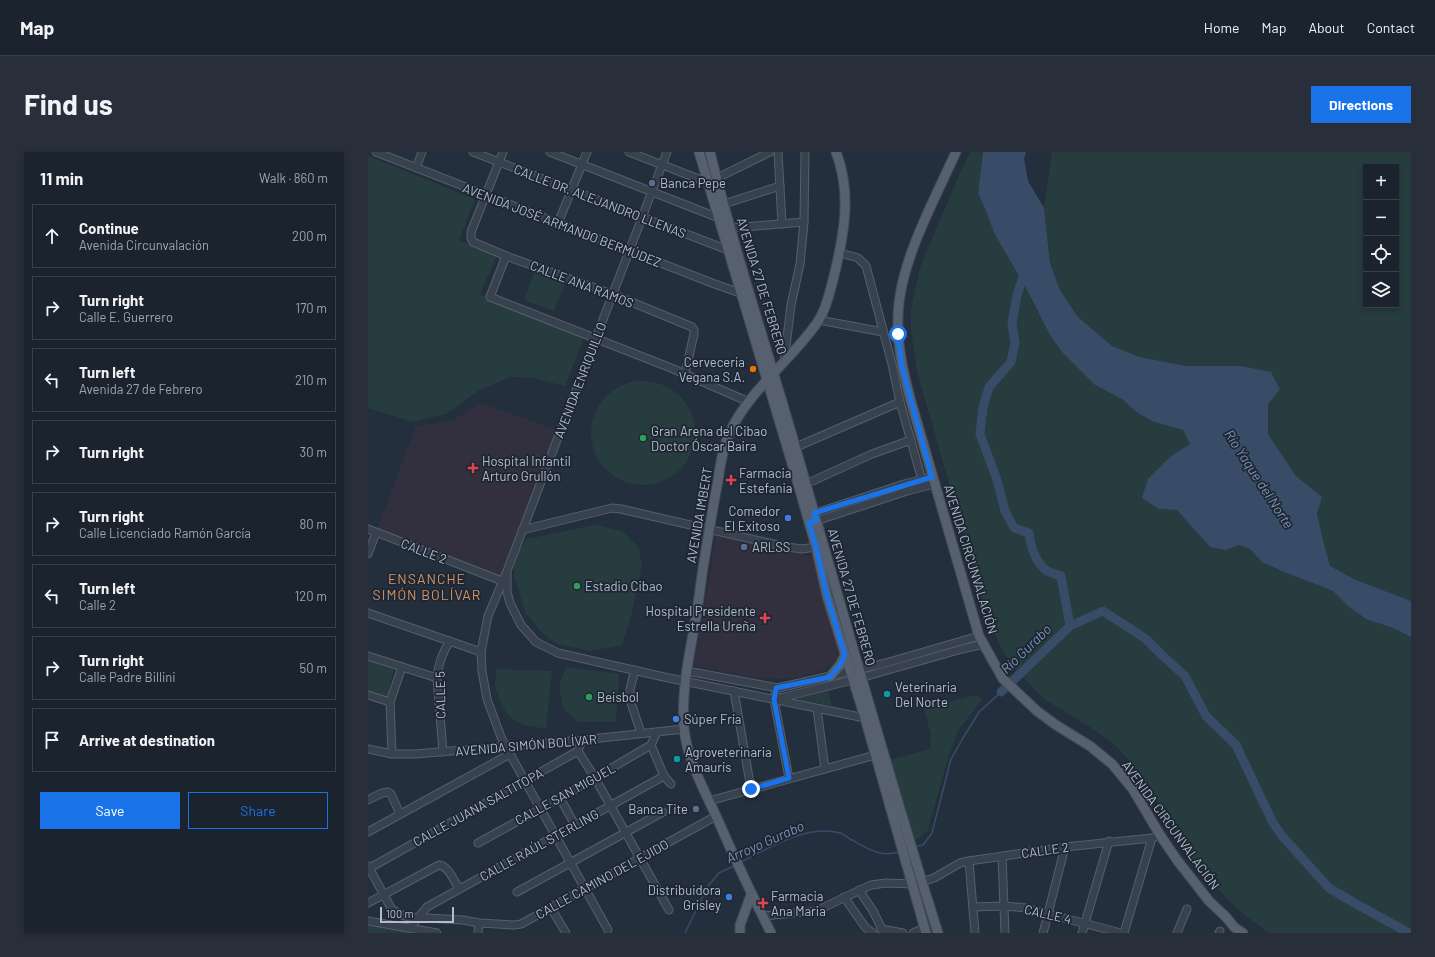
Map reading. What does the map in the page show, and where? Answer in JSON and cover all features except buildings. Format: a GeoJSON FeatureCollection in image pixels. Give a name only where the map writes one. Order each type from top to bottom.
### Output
{"type":"FeatureCollection","features":[{"type":"Feature","properties":{"kind":"main road","name":"AVENIDA 27 DE FEBRERO"},"geometry":{"type":"LineString","coordinates":[[699,152],[724,204],[767,381],[830,569],[865,718],[879,754]]}},
{"type":"Feature","properties":{"kind":"main road","name":"AVENIDA 27 DE FEBRERO"},"geometry":{"type":"LineString","coordinates":[[710,152],[712,179],[719,218],[728,250],[745,292],[774,374],[796,448],[806,484],[816,547],[827,596],[845,655],[856,675],[911,860],[917,883],[925,931]]}},
{"type":"Feature","properties":{"kind":"main road","name":"AVENIDA IMBERT"},"geometry":{"type":"LineString","coordinates":[[751,895],[690,759],[684,729],[683,705],[687,671],[720,466],[728,438],[735,422],[749,402],[819,320],[827,303],[840,253],[846,201],[843,175],[836,152]]}},
{"type":"Feature","properties":{"kind":"main road","name":"AVENIDA CIRCUNVALACIÓN"},"geometry":{"type":"LineString","coordinates":[[956,152],[910,256],[903,281],[898,316],[898,334],[902,367],[933,480],[981,640],[1003,678],[1022,698],[1056,725],[1090,746],[1112,764],[1132,788],[1156,836],[1209,901],[1234,927],[1243,933]]}},
{"type":"Feature","properties":{"kind":"main road"},"geometry":{"type":"LineString","coordinates":[[830,677],[840,665],[845,655]]}},
{"type":"Feature","properties":{"kind":"main road","name":"AVENIDA 27 DE FEBRERO"},"geometry":{"type":"LineString","coordinates":[[917,883],[925,892],[938,933]]}},
{"type":"Feature","properties":{"kind":"main road"},"geometry":{"type":"LineString","coordinates":[[751,895],[771,933]]}},
{"type":"Feature","properties":{"kind":"main road"},"geometry":{"type":"LineString","coordinates":[[740,933],[740,925],[751,895]]}},
{"type":"Feature","properties":{"kind":"main road","name":"AVENIDA CIRCUNVALACIÓN"},"geometry":{"type":"LineString","coordinates":[[1226,917],[1250,933]]}},
{"type":"Feature","properties":{"kind":"street","name":"AVENIDA JOSÉ ARMANDO BERMÚDEZ"},"geometry":{"type":"LineString","coordinates":[[376,152],[628,251],[745,292]]}},
{"type":"Feature","properties":{"kind":"street"},"geometry":{"type":"LineString","coordinates":[[416,168],[422,152]]}},
{"type":"Feature","properties":{"kind":"street","name":"CALLE DR. ALEJANDRO LLENAS"},"geometry":{"type":"LineString","coordinates":[[473,152],[728,250]]}},
{"type":"Feature","properties":{"kind":"street"},"geometry":{"type":"LineString","coordinates":[[486,196],[503,152]]}},
{"type":"Feature","properties":{"kind":"street"},"geometry":{"type":"LineString","coordinates":[[550,152],[719,218]]}},
{"type":"Feature","properties":{"kind":"street"},"geometry":{"type":"LineString","coordinates":[[558,223],[587,152]]}},
{"type":"Feature","properties":{"kind":"street"},"geometry":{"type":"LineString","coordinates":[[629,152],[704,181],[712,179],[770,152]]}},
{"type":"Feature","properties":{"kind":"street","name":"AVENIDA ENRIQUILLO"},"geometry":{"type":"LineString","coordinates":[[608,930],[506,746],[487,699],[482,671],[481,652],[488,616],[507,571],[667,152]]}},
{"type":"Feature","properties":{"kind":"street"},"geometry":{"type":"LineString","coordinates":[[778,152],[782,224]]}},
{"type":"Feature","properties":{"kind":"street"},"geometry":{"type":"LineString","coordinates":[[784,362],[791,305],[800,264],[804,222],[805,152]]}},
{"type":"Feature","properties":{"kind":"street"},"geometry":{"type":"LineString","coordinates":[[724,204],[780,186]]}},
{"type":"Feature","properties":{"kind":"street","name":"CALLE ANA RAMOS"},"geometry":{"type":"LineString","coordinates":[[486,196],[471,232],[471,238],[475,243],[506,256],[612,294],[694,329],[685,374]]}},
{"type":"Feature","properties":{"kind":"street"},"geometry":{"type":"LineString","coordinates":[[731,228],[804,222]]}},
{"type":"Feature","properties":{"kind":"street"},"geometry":{"type":"LineString","coordinates":[[840,253],[858,258],[866,266],[892,364],[900,402],[922,480]]}},
{"type":"Feature","properties":{"kind":"street"},"geometry":{"type":"LineString","coordinates":[[506,256],[490,297],[685,374],[749,402]]}},
{"type":"Feature","properties":{"kind":"street"},"geometry":{"type":"LineString","coordinates":[[819,320],[883,332]]}},
{"type":"Feature","properties":{"kind":"street"},"geometry":{"type":"LineString","coordinates":[[796,448],[900,402]]}},
{"type":"Feature","properties":{"kind":"street"},"geometry":{"type":"LineString","coordinates":[[806,484],[872,454],[911,440]]}},
{"type":"Feature","properties":{"kind":"street"},"geometry":{"type":"LineString","coordinates":[[812,518],[922,480],[933,480]]}},
{"type":"Feature","properties":{"kind":"street"},"geometry":{"type":"LineString","coordinates":[[812,518],[933,480]]}},
{"type":"Feature","properties":{"kind":"street"},"geometry":{"type":"LineString","coordinates":[[522,530],[612,508],[649,514],[710,530],[801,549],[816,547]]}},
{"type":"Feature","properties":{"kind":"street","name":"CALLE 2"},"geometry":{"type":"LineString","coordinates":[[368,529],[502,581]]}},
{"type":"Feature","properties":{"kind":"street"},"geometry":{"type":"LineString","coordinates":[[368,554],[376,533]]}},
{"type":"Feature","properties":{"kind":"street"},"geometry":{"type":"LineString","coordinates":[[507,571],[507,592],[510,603],[521,625],[536,642],[558,653],[774,700],[865,718]]}},
{"type":"Feature","properties":{"kind":"street"},"geometry":{"type":"LineString","coordinates":[[368,613],[481,652]]}},
{"type":"Feature","properties":{"kind":"street"},"geometry":{"type":"LineString","coordinates":[[774,700],[856,675],[962,649],[981,640]]}},
{"type":"Feature","properties":{"kind":"street","name":"CALLE 5"},"geometry":{"type":"LineString","coordinates":[[443,752],[436,678],[444,650],[450,641]]}},
{"type":"Feature","properties":{"kind":"street"},"geometry":{"type":"LineString","coordinates":[[368,656],[436,678]]}},
{"type":"Feature","properties":{"kind":"street"},"geometry":{"type":"LineString","coordinates":[[392,754],[390,702],[402,667]]}},
{"type":"Feature","properties":{"kind":"street"},"geometry":{"type":"LineString","coordinates":[[635,670],[630,689],[630,700],[641,734]]}},
{"type":"Feature","properties":{"kind":"street"},"geometry":{"type":"LineString","coordinates":[[687,671],[776,688],[830,677],[856,675]]}},
{"type":"Feature","properties":{"kind":"street"},"geometry":{"type":"LineString","coordinates":[[776,688],[774,700],[789,778]]}},
{"type":"Feature","properties":{"kind":"street"},"geometry":{"type":"LineString","coordinates":[[734,691],[751,789]]}},
{"type":"Feature","properties":{"kind":"street"},"geometry":{"type":"LineString","coordinates":[[368,695],[390,702]]}},
{"type":"Feature","properties":{"kind":"street"},"geometry":{"type":"LineString","coordinates":[[817,709],[825,769]]}},
{"type":"Feature","properties":{"kind":"street","name":"AVENIDA SIMÓN BOLÍVAR"},"geometry":{"type":"LineString","coordinates":[[368,749],[392,754],[416,754],[582,740],[684,729]]}},
{"type":"Feature","properties":{"kind":"street"},"geometry":{"type":"LineString","coordinates":[[657,732],[651,745],[664,776],[671,784]]}},
{"type":"Feature","properties":{"kind":"street"},"geometry":{"type":"LineString","coordinates":[[582,740],[578,752],[595,778],[669,910]]}},
{"type":"Feature","properties":{"kind":"street","name":"CALLE SAN MIGUEL"},"geometry":{"type":"LineString","coordinates":[[478,843],[560,798],[651,745]]}},
{"type":"Feature","properties":{"kind":"street","name":"CALLE JUANA SALTITOPA"},"geometry":{"type":"LineString","coordinates":[[368,868],[578,752]]}},
{"type":"Feature","properties":{"kind":"street"},"geometry":{"type":"LineString","coordinates":[[368,832],[510,754]]}},
{"type":"Feature","properties":{"kind":"street"},"geometry":{"type":"LineString","coordinates":[[709,801],[879,754]]}},
{"type":"Feature","properties":{"kind":"street","name":"CALLE RAÚL STERLING"},"geometry":{"type":"LineString","coordinates":[[410,928],[427,906],[664,776]]}},
{"type":"Feature","properties":{"kind":"street"},"geometry":{"type":"LineString","coordinates":[[368,800],[382,793],[388,792],[391,794],[400,814]]}},
{"type":"Feature","properties":{"kind":"street"},"geometry":{"type":"LineString","coordinates":[[560,798],[575,825]]}},
{"type":"Feature","properties":{"kind":"street"},"geometry":{"type":"LineString","coordinates":[[517,892],[663,812]]}},
{"type":"Feature","properties":{"kind":"street","name":"CALLE CAMINO DEL EJIDO"},"geometry":{"type":"LineString","coordinates":[[368,868],[392,908],[397,913],[408,917],[463,920],[514,929],[716,816]]}},
{"type":"Feature","properties":{"kind":"street"},"geometry":{"type":"LineString","coordinates":[[1124,933],[1156,836]]}},
{"type":"Feature","properties":{"kind":"street","name":"CALLE 2"},"geometry":{"type":"LineString","coordinates":[[763,916],[816,911],[871,885],[886,883],[917,883],[934,878],[960,863],[969,861],[1109,841],[1156,836]]}},
{"type":"Feature","properties":{"kind":"street"},"geometry":{"type":"LineString","coordinates":[[1082,933],[1109,841]]}},
{"type":"Feature","properties":{"kind":"street"},"geometry":{"type":"LineString","coordinates":[[1043,933],[1066,847]]}},
{"type":"Feature","properties":{"kind":"street"},"geometry":{"type":"LineString","coordinates":[[1002,856],[1005,933]]}},
{"type":"Feature","properties":{"kind":"street"},"geometry":{"type":"LineString","coordinates":[[969,861],[975,933]]}},
{"type":"Feature","properties":{"kind":"street"},"geometry":{"type":"LineString","coordinates":[[368,903],[439,865],[443,865],[447,868],[458,889]]}},
{"type":"Feature","properties":{"kind":"street","name":"CALLE 2"},"geometry":{"type":"LineString","coordinates":[[925,892],[934,878]]}},
{"type":"Feature","properties":{"kind":"street"},"geometry":{"type":"LineString","coordinates":[[859,890],[873,911],[883,931],[903,933]]}},
{"type":"Feature","properties":{"kind":"street"},"geometry":{"type":"LineString","coordinates":[[844,897],[865,927],[873,933]]}},
{"type":"Feature","properties":{"kind":"street","name":"CALLE 4"},"geometry":{"type":"LineString","coordinates":[[973,907],[1004,906],[1026,908],[1121,933]]}},
{"type":"Feature","properties":{"kind":"street"},"geometry":{"type":"LineString","coordinates":[[551,908],[566,933]]}},
{"type":"Feature","properties":{"kind":"street"},"geometry":{"type":"LineString","coordinates":[[1177,933],[1187,909]]}},
{"type":"Feature","properties":{"kind":"street"},"geometry":{"type":"LineString","coordinates":[[368,921],[437,933]]}},
{"type":"Feature","properties":{"kind":"street"},"geometry":{"type":"LineString","coordinates":[[478,933],[479,923]]}},
{"type":"Feature","properties":{"kind":"street"},"geometry":{"type":"LineString","coordinates":[[858,933],[865,927]]}},
{"type":"Feature","properties":{"kind":"street"},"geometry":{"type":"LineString","coordinates":[[913,933],[925,931]]}},
{"type":"Feature","properties":{"kind":"shaded area","name":"Hospital Infantil Arturo Grullón"},"geometry":{"type":"Polygon","coordinates":[[[480,403],[560,431],[502,581],[376,533],[416,426],[452,421],[480,403]]]}},
{"type":"Feature","properties":{"kind":"shaded area","name":"Hospital Presidente Estrella Ureña"},"geometry":{"type":"Polygon","coordinates":[[[716,535],[812,557],[838,650],[838,658],[833,665],[825,670],[815,673],[794,678],[779,679],[751,677],[694,666],[716,535]]]}},
{"type":"Feature","properties":{"kind":"green space"},"geometry":{"type":"Polygon","coordinates":[[[970,152],[983,152],[978,193],[994,233],[1026,288],[1038,313],[1095,385],[1122,399],[1139,414],[1154,422],[1183,430],[1190,444],[1171,456],[1159,509],[1177,510],[1210,547],[1226,550],[1239,545],[1250,549],[1262,562],[1333,591],[1348,606],[1366,619],[1393,628],[1411,637],[1411,933],[1269,933],[1242,913],[1204,874],[1186,850],[1149,787],[1133,765],[1114,744],[1096,731],[1044,699],[1014,668],[1001,648],[982,598],[917,371],[911,330],[911,309],[920,268],[970,152]]]}},
{"type":"Feature","properties":{"kind":"green space"},"geometry":{"type":"Polygon","coordinates":[[[1052,152],[1411,152],[1411,601],[1356,580],[1330,566],[1317,514],[1322,497],[1296,476],[1268,434],[1268,404],[1241,366],[1186,366],[1140,357],[1112,346],[1076,316],[1060,290],[1050,263],[1044,208],[1052,152]]]}},
{"type":"Feature","properties":{"kind":"green space"},"geometry":{"type":"Polygon","coordinates":[[[368,156],[475,199],[459,240],[497,255],[480,294],[584,337],[565,386],[533,378],[510,377],[478,391],[446,414],[413,422],[368,408],[368,156]]]}},
{"type":"Feature","properties":{"kind":"green space"},"geometry":{"type":"Polygon","coordinates":[[[536,268],[567,280],[554,311],[524,300],[536,268]]]}},
{"type":"Feature","properties":{"kind":"green space","name":"Gran Arena del Cibao Doctor Óscar Baira"},"geometry":{"type":"Polygon","coordinates":[[[643,381],[663,385],[680,396],[691,413],[695,433],[691,453],[680,470],[663,481],[643,485],[623,481],[606,470],[595,453],[591,433],[595,413],[606,396],[623,385],[643,381]]]}},
{"type":"Feature","properties":{"kind":"green space","name":"Estadio Cibao"},"geometry":{"type":"Polygon","coordinates":[[[595,525],[622,531],[638,547],[642,564],[632,612],[622,645],[591,651],[558,644],[543,634],[525,612],[514,575],[515,557],[527,539],[595,525]]]}},
{"type":"Feature","properties":{"kind":"green space"},"geometry":{"type":"Polygon","coordinates":[[[368,657],[395,666],[388,699],[368,692],[368,657]]]}},
{"type":"Feature","properties":{"kind":"green space","name":"Beisbol"},"geometry":{"type":"Polygon","coordinates":[[[566,667],[619,674],[616,722],[578,722],[563,708],[559,686],[566,667]]]}},
{"type":"Feature","properties":{"kind":"green space"},"geometry":{"type":"Polygon","coordinates":[[[497,669],[552,671],[546,728],[522,724],[506,712],[495,686],[497,669]]]}},
{"type":"Feature","properties":{"kind":"green space"},"geometry":{"type":"Polygon","coordinates":[[[828,690],[832,706],[799,700],[799,698],[828,690]]]}},
{"type":"Feature","properties":{"kind":"green space"},"geometry":{"type":"Polygon","coordinates":[[[976,695],[982,700],[959,729],[947,761],[928,830],[919,838],[914,840],[890,760],[930,749],[931,736],[924,708],[976,695]]]}},
{"type":"Feature","properties":{"kind":"green space"},"geometry":{"type":"Polygon","coordinates":[[[368,919],[432,933],[368,933],[368,919]]]}},
{"type":"Feature","properties":{"kind":"water"},"geometry":{"type":"Polygon","coordinates":[[[983,152],[1026,152],[1024,159],[1028,181],[1044,208],[1050,263],[1060,290],[1077,316],[1112,346],[1140,357],[1186,366],[1241,366],[1271,372],[1280,389],[1268,404],[1268,434],[1296,476],[1322,497],[1317,514],[1330,566],[1356,580],[1411,601],[1411,637],[1393,628],[1366,619],[1348,606],[1333,591],[1262,562],[1250,549],[1239,545],[1226,550],[1210,547],[1177,510],[1159,509],[1142,498],[1148,479],[1171,456],[1190,444],[1183,430],[1154,422],[1139,414],[1122,399],[1095,385],[1062,352],[1050,335],[1026,288],[994,233],[978,193],[983,152]]]}},
{"type":"Feature","properties":{"kind":"waterway","name":"Río Yaque del Norte"},"geometry":{"type":"LineString","coordinates":[[1025,271],[1017,295],[1012,323],[1015,343],[1011,362],[989,387],[983,407],[980,434],[997,480],[1005,511],[1014,528],[1029,533],[1032,548],[1042,567],[1051,573],[1061,576],[1070,626],[1103,611],[1146,639],[1185,676],[1206,716],[1236,745],[1273,823],[1283,837],[1329,888],[1409,933]]}},
{"type":"Feature","properties":{"kind":"waterway","name":"Río Gurabo"},"geometry":{"type":"LineString","coordinates":[[1001,692],[1070,626]]}},
{"type":"Feature","properties":{"kind":"waterway","name":"Arroyo Gurabo"},"geometry":{"type":"LineString","coordinates":[[914,847],[923,845],[932,833],[951,759],[979,712],[1001,692]]}},
{"type":"Feature","properties":{"kind":"waterway","name":"Arroyo Gurabo"},"geometry":{"type":"LineString","coordinates":[[741,862],[789,839],[815,832],[827,831],[840,833],[868,849],[880,853],[892,854],[899,852]]}},
{"type":"Feature","properties":{"kind":"waterway","name":"Arroyo Gurabo"},"geometry":{"type":"LineString","coordinates":[[685,933],[708,886],[719,873],[734,866]]}},
{"type":"Feature","properties":{"kind":"railway"},"geometry":{"type":"LineString","coordinates":[[702,152],[781,421]]}},
{"type":"Feature","properties":{"kind":"place","name":"Banca Pepe"},"geometry":{"type":"Point","coordinates":[652,183]}},
{"type":"Feature","properties":{"kind":"place","name":"Cerveceria Vegana S.A."},"geometry":{"type":"Point","coordinates":[753,369]}},
{"type":"Feature","properties":{"kind":"place","name":"Gran Arena del Cibao Doctor Óscar Baira"},"geometry":{"type":"Point","coordinates":[643,438]}},
{"type":"Feature","properties":{"kind":"place","name":"Hospital Infantil Arturo Grullón"},"geometry":{"type":"Point","coordinates":[473,468]}},
{"type":"Feature","properties":{"kind":"place","name":"Farmacia Estefania"},"geometry":{"type":"Point","coordinates":[731,480]}},
{"type":"Feature","properties":{"kind":"place","name":"Comedor El Exitoso"},"geometry":{"type":"Point","coordinates":[788,518]}},
{"type":"Feature","properties":{"kind":"place","name":"ARLSS"},"geometry":{"type":"Point","coordinates":[744,547]}},
{"type":"Feature","properties":{"kind":"place","name":"Estadio Cibao"},"geometry":{"type":"Point","coordinates":[577,586]}},
{"type":"Feature","properties":{"kind":"place","name":"Hospital Presidente Estrella Ureña"},"geometry":{"type":"Point","coordinates":[765,618]}},
{"type":"Feature","properties":{"kind":"place","name":"Veterinaria Del Norte"},"geometry":{"type":"Point","coordinates":[887,694]}},
{"type":"Feature","properties":{"kind":"place","name":"Beisbol"},"geometry":{"type":"Point","coordinates":[589,697]}},
{"type":"Feature","properties":{"kind":"place","name":"Súper Fría"},"geometry":{"type":"Point","coordinates":[676,719]}},
{"type":"Feature","properties":{"kind":"place","name":"Agroveterinaria Amauris"},"geometry":{"type":"Point","coordinates":[677,759]}},
{"type":"Feature","properties":{"kind":"place","name":"Banca Tite"},"geometry":{"type":"Point","coordinates":[696,809]}},
{"type":"Feature","properties":{"kind":"place","name":"Distribuidora Grisley"},"geometry":{"type":"Point","coordinates":[729,897]}},
{"type":"Feature","properties":{"kind":"place","name":"Farmacia Ana Maria"},"geometry":{"type":"Point","coordinates":[763,903]}},
{"type":"Feature","properties":{"kind":"district","name":"ENSANCHE SIMÓN BOLÍVAR"},"geometry":{"type":"Point","coordinates":[427,588]}},
{"type":"Feature","properties":{"kind":"route"},"geometry":{"type":"LineString","coordinates":[[751,789],[789,778],[774,700],[776,688],[830,677],[840,665],[845,655],[827,596],[809,523],[817,520],[814,513],[904,484],[932,477],[902,367],[898,334]]}}]}
